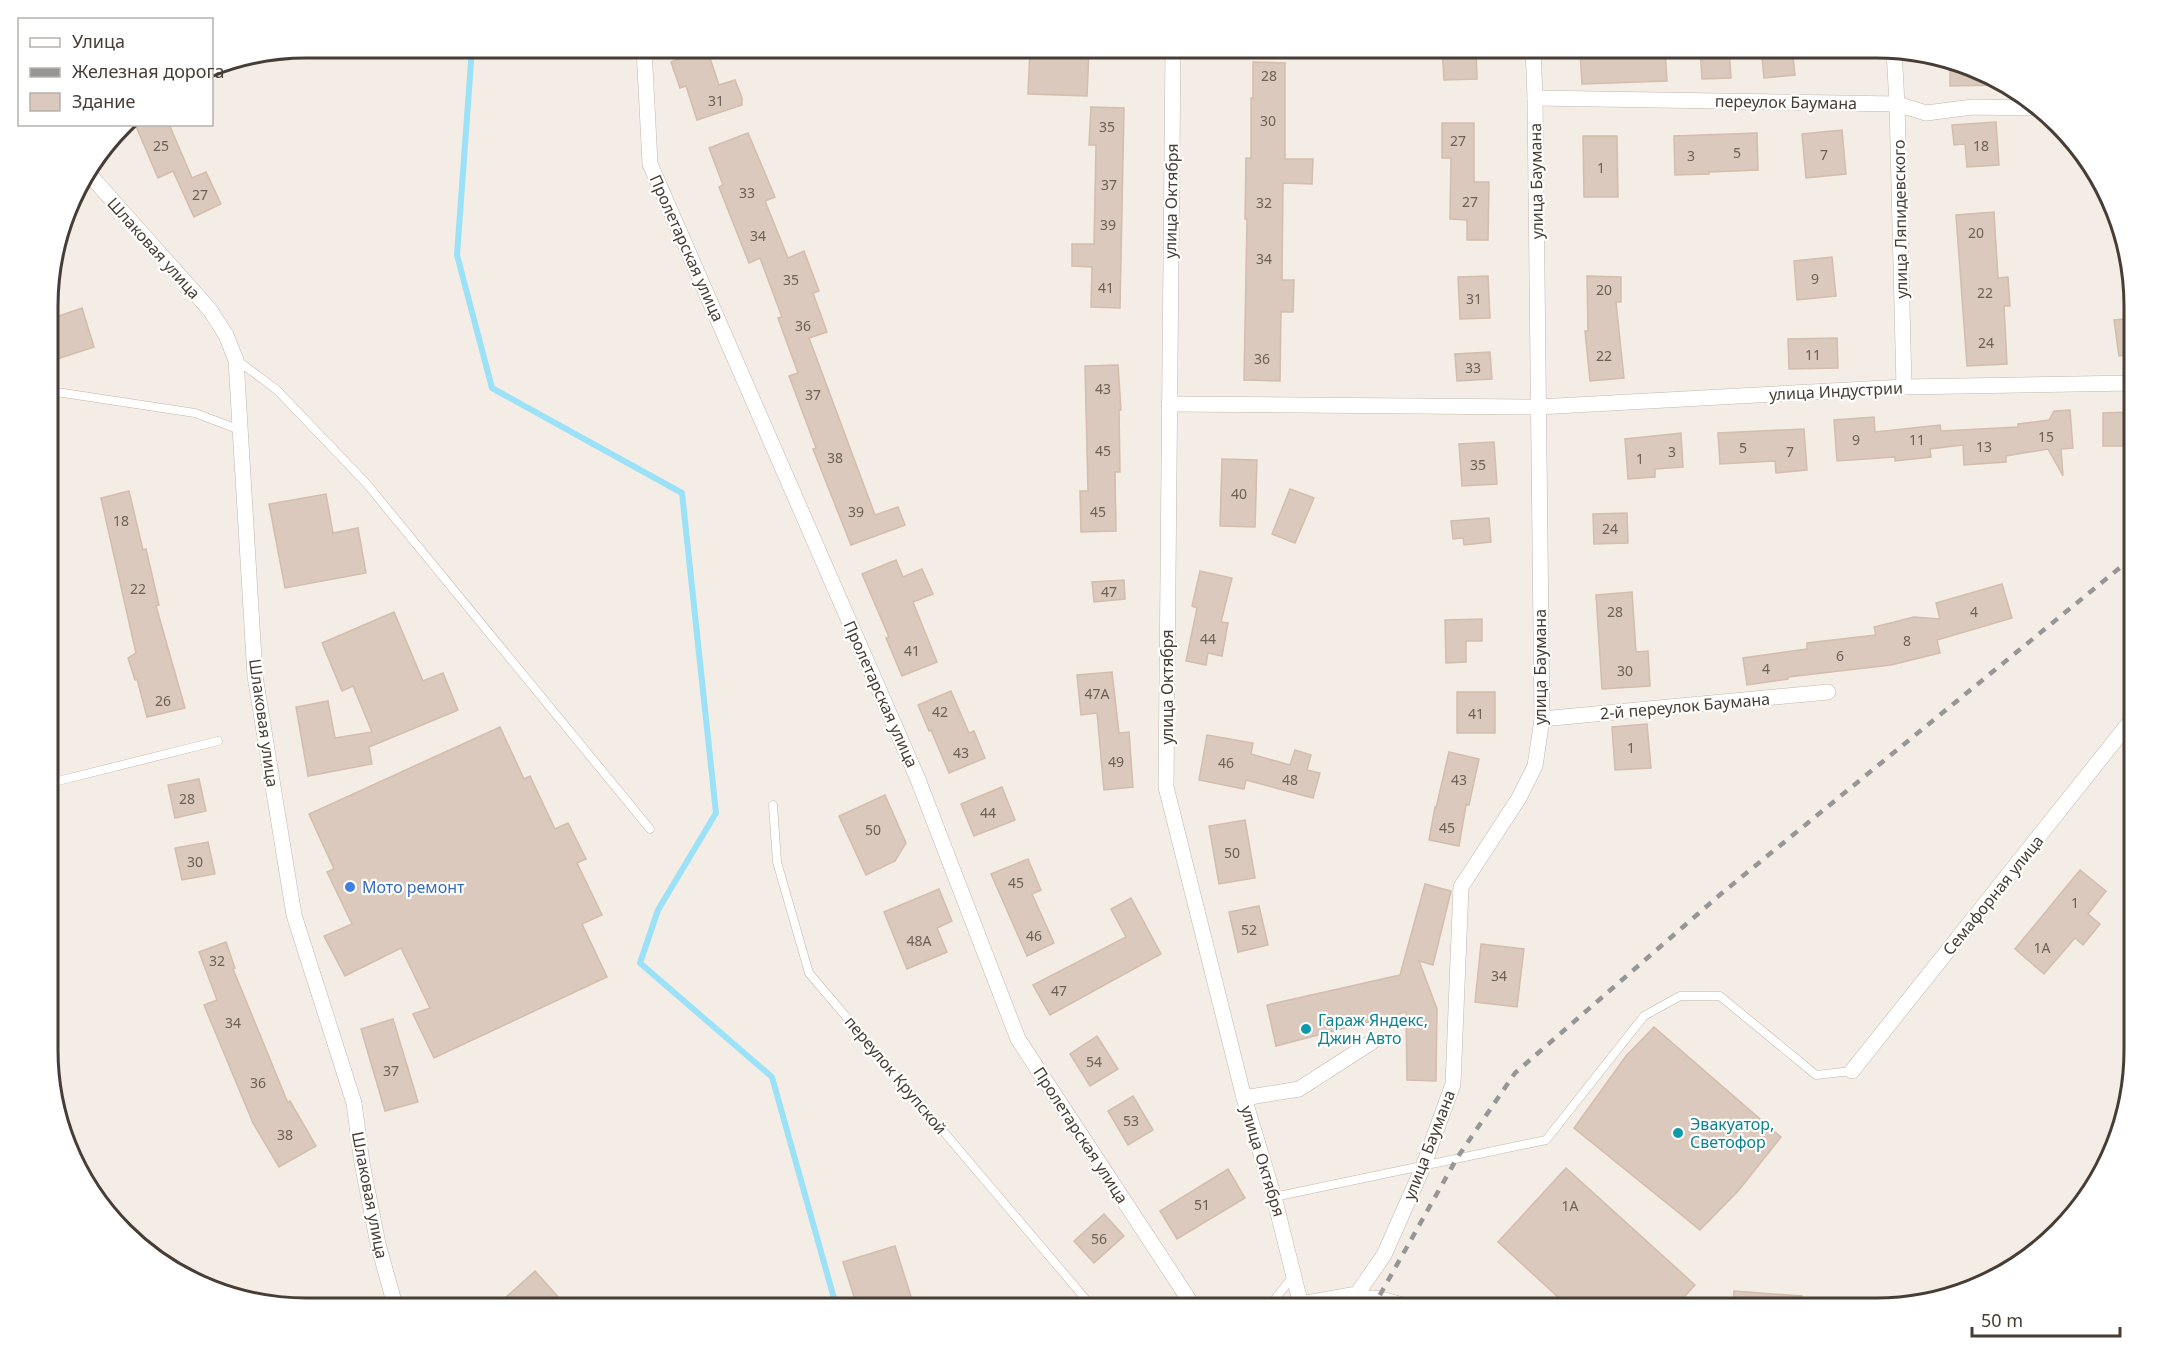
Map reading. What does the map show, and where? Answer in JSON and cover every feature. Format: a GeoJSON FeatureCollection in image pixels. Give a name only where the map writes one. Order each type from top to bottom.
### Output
{"type":"FeatureCollection","features":[{"type":"Feature","properties":{"kind":"street","name":"Пролетарская улица"},"geometry":{"type":"LineString","coordinates":[[645,58],[650,164],[917,777],[1018,1039],[1188,1298]]}},
{"type":"Feature","properties":{"kind":"street","name":"улица Октября"},"geometry":{"type":"LineString","coordinates":[[1173,58],[1166,787],[1244,1098],[1274,1197],[1300,1298]]}},
{"type":"Feature","properties":{"kind":"street","name":"улица Баумана"},"geometry":{"type":"LineString","coordinates":[[1357,1294],[1384,1255],[1424,1167],[1453,1084],[1461,887],[1520,798],[1535,766],[1542,719],[1533,58]]}},
{"type":"Feature","properties":{"kind":"street","name":"улица Ляпидевского"},"geometry":{"type":"LineString","coordinates":[[1895,59],[1904,387]]}},
{"type":"Feature","properties":{"kind":"street","name":"переулок Баумана"},"geometry":{"type":"LineString","coordinates":[[1535,98],[1897,104],[1926,113],[1973,107],[2023,108]]}},
{"type":"Feature","properties":{"kind":"street","name":"Шлаковая улица"},"geometry":{"type":"LineString","coordinates":[[94,179],[210,310],[226,335],[236,360],[255,676],[294,915],[354,1104],[362,1163],[392,1298]]}},
{"type":"Feature","properties":{"kind":"street","name":"улица Индустрии"},"geometry":{"type":"LineString","coordinates":[[1169,404],[1538,408],[1904,387],[2124,383]]}},
{"type":"Feature","properties":{"kind":"street","name":"2-й переулок Баумана"},"geometry":{"type":"LineString","coordinates":[[1542,719],[1828,692]]}},
{"type":"Feature","properties":{"kind":"street","name":"Семафорная улица"},"geometry":{"type":"LineString","coordinates":[[1852,1071],[2124,729]]}},
{"type":"Feature","properties":{"kind":"street"},"geometry":{"type":"LineString","coordinates":[[1244,1098],[1299,1089],[1372,1042]]}},
{"type":"Feature","properties":{"kind":"street"},"geometry":{"type":"LineString","coordinates":[[1339,1298],[1357,1294]]}},
{"type":"Feature","properties":{"kind":"lane"},"geometry":{"type":"LineString","coordinates":[[236,360],[277,390],[366,483],[650,829]]}},
{"type":"Feature","properties":{"kind":"lane"},"geometry":{"type":"LineString","coordinates":[[58,392],[195,413],[240,430]]}},
{"type":"Feature","properties":{"kind":"lane"},"geometry":{"type":"LineString","coordinates":[[58,781],[218,741]]}},
{"type":"Feature","properties":{"kind":"lane","name":"переулок Крупской"},"geometry":{"type":"LineString","coordinates":[[773,805],[777,862],[808,973],[1085,1298]]}},
{"type":"Feature","properties":{"kind":"lane"},"geometry":{"type":"LineString","coordinates":[[1274,1197],[1546,1140],[1644,1016],[1680,996],[1720,996],[1816,1075],[1852,1071]]}},
{"type":"Feature","properties":{"kind":"lane"},"geometry":{"type":"LineString","coordinates":[[1275,1298],[1294,1274]]}},
{"type":"Feature","properties":{"kind":"lane"},"geometry":{"type":"LineString","coordinates":[[1357,1294],[1380,1294],[1393,1298]]}},
{"type":"Feature","properties":{"kind":"building"},"geometry":{"type":"Polygon","coordinates":[[[682,58],[710,58],[719,85],[735,80],[742,98],[742,105],[697,120],[686,86],[680,88],[671,62],[682,58]]]}},
{"type":"Feature","properties":{"kind":"building"},"geometry":{"type":"Polygon","coordinates":[[[1030,58],[1089,58],[1087,96],[1028,94],[1030,58]]]}},
{"type":"Feature","properties":{"kind":"building"},"geometry":{"type":"Polygon","coordinates":[[[1443,58],[1476,58],[1477,79],[1444,80],[1443,58]]]}},
{"type":"Feature","properties":{"kind":"building"},"geometry":{"type":"Polygon","coordinates":[[[1580,58],[1666,58],[1667,81],[1582,84],[1580,58]]]}},
{"type":"Feature","properties":{"kind":"building"},"geometry":{"type":"Polygon","coordinates":[[[1701,58],[1730,58],[1731,78],[1702,79],[1701,58]]]}},
{"type":"Feature","properties":{"kind":"building"},"geometry":{"type":"Polygon","coordinates":[[[1762,58],[1793,58],[1795,75],[1764,78],[1762,58]]]}},
{"type":"Feature","properties":{"kind":"building"},"geometry":{"type":"Polygon","coordinates":[[[1253,62],[1285,63],[1285,159],[1313,159],[1312,184],[1283,183],[1282,280],[1294,280],[1293,312],[1281,312],[1280,381],[1244,380],[1246,158],[1251,158],[1253,62]]]}},
{"type":"Feature","properties":{"kind":"building"},"geometry":{"type":"Polygon","coordinates":[[[1950,70],[1987,85],[1950,86],[1950,70]]]}},
{"type":"Feature","properties":{"kind":"building"},"geometry":{"type":"Polygon","coordinates":[[[1091,107],[1124,108],[1120,308],[1091,307],[1092,267],[1072,266],[1072,244],[1094,244],[1096,145],[1089,145],[1091,107]]]}},
{"type":"Feature","properties":{"kind":"building"},"geometry":{"type":"Polygon","coordinates":[[[1996,122],[1999,165],[1967,167],[1965,144],[1954,145],[1952,125],[1996,122]]]}},
{"type":"Feature","properties":{"kind":"building"},"geometry":{"type":"Polygon","coordinates":[[[1442,123],[1474,123],[1474,182],[1489,182],[1488,240],[1467,240],[1467,220],[1450,219],[1451,158],[1442,158],[1442,123]]]}},
{"type":"Feature","properties":{"kind":"building"},"geometry":{"type":"Polygon","coordinates":[[[136,126],[170,126],[192,178],[206,172],[221,204],[194,217],[173,171],[158,178],[136,126]]]}},
{"type":"Feature","properties":{"kind":"building"},"geometry":{"type":"Polygon","coordinates":[[[1842,130],[1846,174],[1806,178],[1802,134],[1842,130]]]}},
{"type":"Feature","properties":{"kind":"building"},"geometry":{"type":"Polygon","coordinates":[[[748,133],[775,197],[765,201],[788,258],[804,251],[819,291],[813,293],[827,332],[809,338],[875,515],[898,507],[905,525],[851,545],[813,449],[816,448],[789,376],[798,373],[778,318],[782,317],[760,258],[749,263],[719,187],[723,185],[709,148],[748,133]]]}},
{"type":"Feature","properties":{"kind":"building"},"geometry":{"type":"Polygon","coordinates":[[[1757,133],[1758,170],[1675,175],[1674,136],[1757,133]]]}},
{"type":"Feature","properties":{"kind":"building"},"geometry":{"type":"Polygon","coordinates":[[[1583,136],[1617,136],[1618,197],[1584,197],[1583,136]]]}},
{"type":"Feature","properties":{"kind":"building"},"geometry":{"type":"Polygon","coordinates":[[[1994,212],[1998,278],[2008,277],[2010,306],[2004,306],[2007,364],[1967,366],[1956,215],[1994,212]]]}},
{"type":"Feature","properties":{"kind":"building"},"geometry":{"type":"Polygon","coordinates":[[[1832,257],[1836,296],[1797,300],[1794,261],[1832,257]]]}},
{"type":"Feature","properties":{"kind":"building"},"geometry":{"type":"Polygon","coordinates":[[[1488,276],[1490,318],[1460,319],[1458,277],[1488,276]]]}},
{"type":"Feature","properties":{"kind":"building"},"geometry":{"type":"Polygon","coordinates":[[[1587,276],[1621,277],[1621,302],[1616,302],[1624,378],[1590,381],[1585,331],[1588,331],[1587,276]]]}},
{"type":"Feature","properties":{"kind":"building"},"geometry":{"type":"Polygon","coordinates":[[[82,308],[94,347],[58,359],[58,316],[82,308]]]}},
{"type":"Feature","properties":{"kind":"building"},"geometry":{"type":"Polygon","coordinates":[[[2124,319],[2124,355],[2119,356],[2114,320],[2124,319]]]}},
{"type":"Feature","properties":{"kind":"building"},"geometry":{"type":"Polygon","coordinates":[[[1837,338],[1838,368],[1789,369],[1788,339],[1837,338]]]}},
{"type":"Feature","properties":{"kind":"building"},"geometry":{"type":"Polygon","coordinates":[[[1490,352],[1492,379],[1457,381],[1455,354],[1490,352]]]}},
{"type":"Feature","properties":{"kind":"building"},"geometry":{"type":"Polygon","coordinates":[[[1118,365],[1121,410],[1119,410],[1120,472],[1115,472],[1116,531],[1081,532],[1080,491],[1088,491],[1085,366],[1118,365]]]}},
{"type":"Feature","properties":{"kind":"building"},"geometry":{"type":"Polygon","coordinates":[[[2070,410],[2073,448],[2061,449],[2063,476],[2048,449],[2006,456],[2006,462],[1964,465],[1963,445],[1930,449],[1931,457],[1895,461],[1895,457],[1837,461],[1834,420],[1874,417],[1875,432],[1940,425],[1941,431],[2018,427],[2018,424],[2049,420],[2054,411],[2070,410]]]}},
{"type":"Feature","properties":{"kind":"building"},"geometry":{"type":"Polygon","coordinates":[[[2124,412],[2124,446],[2103,446],[2103,413],[2124,412]]]}},
{"type":"Feature","properties":{"kind":"building"},"geometry":{"type":"Polygon","coordinates":[[[1804,429],[1807,470],[1776,473],[1775,461],[1720,464],[1718,433],[1804,429]]]}},
{"type":"Feature","properties":{"kind":"building"},"geometry":{"type":"Polygon","coordinates":[[[1681,433],[1683,467],[1655,469],[1655,477],[1628,479],[1625,439],[1681,433]]]}},
{"type":"Feature","properties":{"kind":"building"},"geometry":{"type":"Polygon","coordinates":[[[1494,442],[1497,484],[1462,486],[1459,444],[1494,442]]]}},
{"type":"Feature","properties":{"kind":"building"},"geometry":{"type":"Polygon","coordinates":[[[1222,459],[1257,460],[1255,527],[1220,526],[1222,459]]]}},
{"type":"Feature","properties":{"kind":"building"},"geometry":{"type":"Polygon","coordinates":[[[1290,489],[1314,498],[1295,543],[1272,534],[1290,489]]]}},
{"type":"Feature","properties":{"kind":"building"},"geometry":{"type":"Polygon","coordinates":[[[129,491],[143,550],[146,549],[159,605],[156,606],[185,708],[147,717],[137,679],[135,680],[128,658],[136,653],[101,498],[129,491]]]}},
{"type":"Feature","properties":{"kind":"building"},"geometry":{"type":"Polygon","coordinates":[[[326,494],[333,533],[358,528],[366,573],[285,588],[269,504],[326,494]]]}},
{"type":"Feature","properties":{"kind":"building"},"geometry":{"type":"Polygon","coordinates":[[[1627,513],[1628,543],[1594,544],[1593,514],[1627,513]]]}},
{"type":"Feature","properties":{"kind":"building"},"geometry":{"type":"Polygon","coordinates":[[[1489,518],[1491,542],[1464,545],[1463,538],[1453,539],[1451,521],[1489,518]]]}},
{"type":"Feature","properties":{"kind":"building"},"geometry":{"type":"Polygon","coordinates":[[[896,560],[903,577],[922,569],[933,594],[913,602],[937,662],[902,676],[886,638],[889,637],[862,574],[896,560]]]}},
{"type":"Feature","properties":{"kind":"building"},"geometry":{"type":"Polygon","coordinates":[[[1200,571],[1232,578],[1221,622],[1228,623],[1222,656],[1208,653],[1206,665],[1186,661],[1197,608],[1192,606],[1200,571]]]}},
{"type":"Feature","properties":{"kind":"building"},"geometry":{"type":"Polygon","coordinates":[[[1124,580],[1125,599],[1094,602],[1092,582],[1124,580]]]}},
{"type":"Feature","properties":{"kind":"building"},"geometry":{"type":"Polygon","coordinates":[[[2002,584],[2012,618],[1937,640],[1940,653],[1891,665],[1788,677],[1788,679],[1747,685],[1743,658],[1807,649],[1807,643],[1876,635],[1874,627],[1914,617],[1940,619],[1936,603],[2002,584]]]}},
{"type":"Feature","properties":{"kind":"building"},"geometry":{"type":"Polygon","coordinates":[[[1632,592],[1636,652],[1648,651],[1650,686],[1602,689],[1596,595],[1632,592]]]}},
{"type":"Feature","properties":{"kind":"building"},"geometry":{"type":"Polygon","coordinates":[[[394,612],[423,681],[443,673],[458,710],[369,747],[372,764],[308,776],[296,707],[328,701],[335,738],[372,732],[353,686],[342,691],[322,643],[394,612]]]}},
{"type":"Feature","properties":{"kind":"building"},"geometry":{"type":"Polygon","coordinates":[[[1482,619],[1482,641],[1466,641],[1466,662],[1446,663],[1445,620],[1482,619]]]}},
{"type":"Feature","properties":{"kind":"building"},"geometry":{"type":"Polygon","coordinates":[[[1112,672],[1119,733],[1129,732],[1133,787],[1104,790],[1097,713],[1081,715],[1077,675],[1112,672]]]}},
{"type":"Feature","properties":{"kind":"building"},"geometry":{"type":"Polygon","coordinates":[[[951,691],[969,733],[974,731],[985,758],[949,773],[918,705],[951,691]]]}},
{"type":"Feature","properties":{"kind":"building"},"geometry":{"type":"Polygon","coordinates":[[[1457,692],[1495,692],[1495,733],[1457,733],[1457,692]]]}},
{"type":"Feature","properties":{"kind":"building"},"geometry":{"type":"Polygon","coordinates":[[[1647,724],[1651,768],[1615,770],[1612,727],[1647,724]]]}},
{"type":"Feature","properties":{"kind":"building"},"geometry":{"type":"Polygon","coordinates":[[[500,727],[524,779],[530,776],[555,829],[568,823],[586,859],[577,863],[602,915],[582,924],[607,977],[434,1058],[413,1014],[430,1008],[401,948],[345,976],[324,936],[352,924],[327,872],[334,869],[309,814],[500,727]]]}},
{"type":"Feature","properties":{"kind":"building"},"geometry":{"type":"Polygon","coordinates":[[[1207,735],[1253,743],[1251,754],[1290,765],[1295,750],[1311,755],[1307,770],[1320,773],[1313,798],[1246,780],[1244,789],[1199,780],[1207,735]]]}},
{"type":"Feature","properties":{"kind":"building"},"geometry":{"type":"Polygon","coordinates":[[[1449,752],[1479,759],[1469,805],[1466,805],[1459,846],[1429,840],[1449,752]]]}},
{"type":"Feature","properties":{"kind":"building"},"geometry":{"type":"Polygon","coordinates":[[[199,779],[206,811],[175,818],[168,785],[199,779]]]}},
{"type":"Feature","properties":{"kind":"building"},"geometry":{"type":"Polygon","coordinates":[[[1002,787],[1015,820],[974,836],[961,804],[1002,787]]]}},
{"type":"Feature","properties":{"kind":"building"},"geometry":{"type":"Polygon","coordinates":[[[885,795],[906,843],[895,861],[866,875],[839,816],[885,795]]]}},
{"type":"Feature","properties":{"kind":"building"},"geometry":{"type":"Polygon","coordinates":[[[1245,820],[1255,878],[1219,884],[1209,826],[1245,820]]]}},
{"type":"Feature","properties":{"kind":"building"},"geometry":{"type":"Polygon","coordinates":[[[208,842],[215,874],[182,880],[175,848],[208,842]]]}},
{"type":"Feature","properties":{"kind":"building"},"geometry":{"type":"Polygon","coordinates":[[[1028,859],[1041,890],[1032,894],[1054,943],[1027,956],[991,874],[1028,859]]]}},
{"type":"Feature","properties":{"kind":"building"},"geometry":{"type":"Polygon","coordinates":[[[2080,870],[2106,891],[2088,914],[2100,924],[2083,945],[2075,938],[2044,974],[2015,949],[2080,870]]]}},
{"type":"Feature","properties":{"kind":"building","name":"Гараж Яндекс, Джин Авто"},"geometry":{"type":"Polygon","coordinates":[[[1425,884],[1451,891],[1433,965],[1419,961],[1437,1009],[1436,1081],[1407,1080],[1406,1012],[1276,1046],[1267,1005],[1400,975],[1425,884]]]}},
{"type":"Feature","properties":{"kind":"building"},"geometry":{"type":"Polygon","coordinates":[[[939,889],[952,921],[937,928],[947,952],[907,969],[884,912],[939,889]]]}},
{"type":"Feature","properties":{"kind":"building"},"geometry":{"type":"Polygon","coordinates":[[[1131,898],[1161,954],[1050,1015],[1033,985],[1126,937],[1111,909],[1131,898]]]}},
{"type":"Feature","properties":{"kind":"building"},"geometry":{"type":"Polygon","coordinates":[[[1259,906],[1268,945],[1238,952],[1229,912],[1259,906]]]}},
{"type":"Feature","properties":{"kind":"building"},"geometry":{"type":"Polygon","coordinates":[[[226,942],[235,968],[233,969],[288,1103],[290,1101],[316,1146],[279,1167],[253,1123],[204,1005],[217,1000],[199,952],[226,942]]]}},
{"type":"Feature","properties":{"kind":"building"},"geometry":{"type":"Polygon","coordinates":[[[1481,944],[1524,949],[1517,1007],[1475,1002],[1481,944]]]}},
{"type":"Feature","properties":{"kind":"building"},"geometry":{"type":"Polygon","coordinates":[[[393,1019],[418,1102],[385,1111],[361,1029],[393,1019]]]}},
{"type":"Feature","properties":{"kind":"building","name":"Эвакуатор, Светофор"},"geometry":{"type":"Polygon","coordinates":[[[1654,1027],[1781,1137],[1739,1190],[1700,1230],[1574,1128],[1626,1056],[1654,1027]]]}},
{"type":"Feature","properties":{"kind":"building"},"geometry":{"type":"Polygon","coordinates":[[[1097,1036],[1118,1069],[1090,1086],[1070,1054],[1097,1036]]]}},
{"type":"Feature","properties":{"kind":"building"},"geometry":{"type":"Polygon","coordinates":[[[1133,1096],[1153,1130],[1128,1145],[1108,1111],[1133,1096]]]}},
{"type":"Feature","properties":{"kind":"building"},"geometry":{"type":"Polygon","coordinates":[[[1566,1168],[1695,1285],[1683,1298],[1559,1298],[1498,1242],[1566,1168]]]}},
{"type":"Feature","properties":{"kind":"building"},"geometry":{"type":"Polygon","coordinates":[[[1228,1169],[1245,1198],[1177,1239],[1160,1211],[1228,1169]]]}},
{"type":"Feature","properties":{"kind":"building"},"geometry":{"type":"Polygon","coordinates":[[[1104,1214],[1124,1236],[1094,1263],[1074,1241],[1104,1214]]]}},
{"type":"Feature","properties":{"kind":"building"},"geometry":{"type":"Polygon","coordinates":[[[895,1246],[912,1298],[854,1298],[843,1262],[895,1246]]]}},
{"type":"Feature","properties":{"kind":"building"},"geometry":{"type":"Polygon","coordinates":[[[535,1271],[559,1298],[505,1298],[535,1271]]]}},
{"type":"Feature","properties":{"kind":"building"},"geometry":{"type":"Polygon","coordinates":[[[1734,1291],[1802,1296],[1802,1298],[1734,1298],[1734,1291]]]}},
{"type":"Feature","properties":{"kind":"waterway"},"geometry":{"type":"LineString","coordinates":[[471,58],[457,255],[492,388],[682,493],[716,813],[658,910],[640,963],[772,1077],[834,1298]]}},
{"type":"Feature","properties":{"kind":"railway"},"geometry":{"type":"LineString","coordinates":[[1378,1298],[1457,1158],[1515,1073],[1722,893],[2124,564]]}},
{"type":"Feature","properties":{"kind":"place","name":"Мото ремонт"},"geometry":{"type":"Point","coordinates":[350,887]}},
{"type":"Feature","properties":{"kind":"place","name":"Гараж Яндекс, Джин Авто"},"geometry":{"type":"Point","coordinates":[1306,1029]}},
{"type":"Feature","properties":{"kind":"place","name":"Эвакуатор, Светофор"},"geometry":{"type":"Point","coordinates":[1678,1133]}}]}
